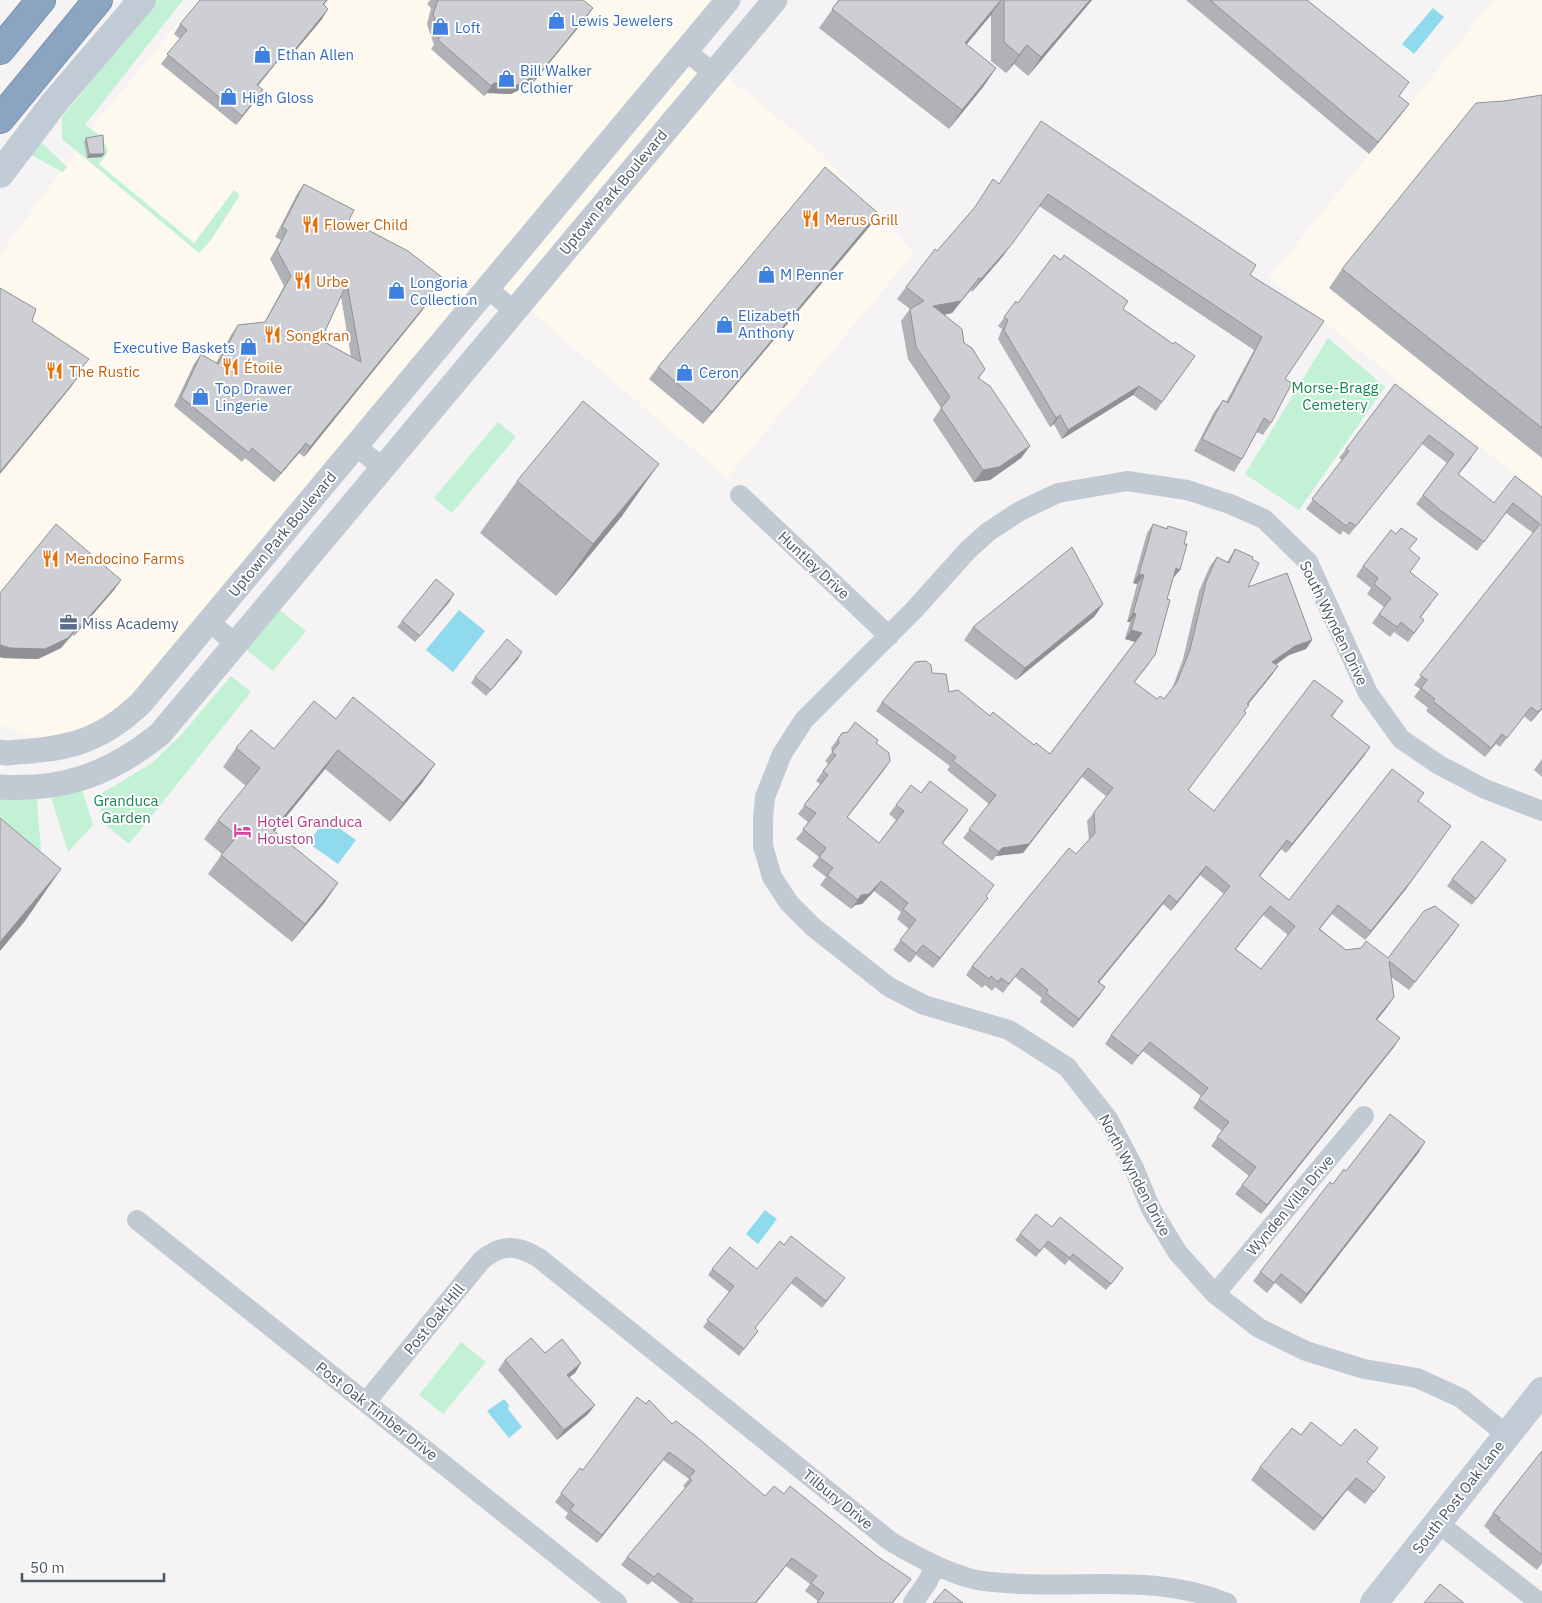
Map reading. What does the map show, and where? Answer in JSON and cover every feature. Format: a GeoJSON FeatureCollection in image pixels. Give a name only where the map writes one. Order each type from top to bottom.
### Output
{"type":"FeatureCollection","features":[{"type":"Feature","properties":{"kind":"highway"},"geometry":{"type":"LineString","coordinates":[[0,50],[41,0]]}},
{"type":"Feature","properties":{"kind":"highway"},"geometry":{"type":"LineString","coordinates":[[0,119],[98,0]]}},
{"type":"Feature","properties":{"kind":"main road"},"geometry":{"type":"LineString","coordinates":[[0,174],[54,103],[142,0]]}},
{"type":"Feature","properties":{"kind":"main road","name":"South Post Oak Lane"},"geometry":{"type":"LineString","coordinates":[[1374,1603],[1542,1391]]}},
{"type":"Feature","properties":{"kind":"street","name":"Uptown Park Boulevard"},"geometry":{"type":"LineString","coordinates":[[0,752],[58,749],[91,738],[121,722],[141,703],[728,0]]}},
{"type":"Feature","properties":{"kind":"street","name":"Uptown Park Boulevard"},"geometry":{"type":"LineString","coordinates":[[0,787],[44,786],[74,781],[108,770],[131,756],[160,734],[775,0]]}},
{"type":"Feature","properties":{"kind":"street"},"geometry":{"type":"LineString","coordinates":[[686,50],[713,73]]}},
{"type":"Feature","properties":{"kind":"street"},"geometry":{"type":"LineString","coordinates":[[486,288],[514,311]]}},
{"type":"Feature","properties":{"kind":"street"},"geometry":{"type":"LineString","coordinates":[[356,446],[383,468]]}},
{"type":"Feature","properties":{"kind":"street","name":"South Wynden Drive"},"geometry":{"type":"LineString","coordinates":[[889,636],[968,550],[988,532],[1020,511],[1058,493],[1127,481],[1187,490],[1230,504],[1264,519],[1308,562],[1368,693],[1402,739],[1439,765],[1485,789],[1542,811]]}},
{"type":"Feature","properties":{"kind":"street","name":"Huntley Drive"},"geometry":{"type":"LineString","coordinates":[[740,495],[889,636]]}},
{"type":"Feature","properties":{"kind":"street"},"geometry":{"type":"LineString","coordinates":[[208,621],[236,644]]}},
{"type":"Feature","properties":{"kind":"street","name":"North Wynden Drive"},"geometry":{"type":"LineString","coordinates":[[889,636],[804,720],[782,754],[765,797],[763,846],[772,876],[789,903],[813,927],[889,987],[924,1005],[1010,1030],[1067,1067],[1108,1119],[1134,1168],[1151,1209],[1178,1253],[1215,1294],[1259,1328],[1306,1352],[1364,1369],[1417,1378],[1461,1398],[1507,1434]]}},
{"type":"Feature","properties":{"kind":"street","name":"Wynden Villa Drive"},"geometry":{"type":"LineString","coordinates":[[1215,1294],[1364,1116]]}},
{"type":"Feature","properties":{"kind":"street","name":"Post Oak Timber Drive"},"geometry":{"type":"LineString","coordinates":[[137,1220],[617,1603]]}},
{"type":"Feature","properties":{"kind":"street","name":"Post Oak Hill"},"geometry":{"type":"LineString","coordinates":[[366,1402],[482,1262],[500,1248],[510,1248]]}},
{"type":"Feature","properties":{"kind":"street","name":"Tilbury Drive"},"geometry":{"type":"LineString","coordinates":[[510,1248],[520,1249],[539,1258],[890,1541],[935,1566],[970,1578],[1001,1583],[1153,1585],[1182,1588],[1227,1603]]}},
{"type":"Feature","properties":{"kind":"street"},"geometry":{"type":"LineString","coordinates":[[1438,1523],[1540,1603]]}},
{"type":"Feature","properties":{"kind":"street"},"geometry":{"type":"LineString","coordinates":[[913,1603],[935,1566]]}},
{"type":"Feature","properties":{"kind":"shaded area"},"geometry":{"type":"Polygon","coordinates":[[[197,0],[716,0],[683,41],[820,152],[914,253],[727,478],[487,274],[117,715],[46,741],[0,725],[0,255],[99,119],[197,0]]]}},
{"type":"Feature","properties":{"kind":"shaded area"},"geometry":{"type":"Polygon","coordinates":[[[1494,0],[1542,0],[1542,496],[1269,278],[1494,0]]]}},
{"type":"Feature","properties":{"kind":"green space"},"geometry":{"type":"Polygon","coordinates":[[[157,0],[183,0],[85,125],[102,137],[108,152],[99,164],[194,243],[234,190],[240,195],[211,240],[199,253],[62,139],[62,117],[157,0]]]}},
{"type":"Feature","properties":{"kind":"green space"},"geometry":{"type":"Polygon","coordinates":[[[41,142],[67,167],[63,172],[31,155],[41,142]]]}},
{"type":"Feature","properties":{"kind":"green space","name":"Morse-Bragg Cemetery"},"geometry":{"type":"Polygon","coordinates":[[[1328,338],[1385,387],[1299,510],[1245,474],[1328,338]]]}},
{"type":"Feature","properties":{"kind":"green space"},"geometry":{"type":"Polygon","coordinates":[[[498,422],[516,437],[452,513],[434,498],[498,422]]]}},
{"type":"Feature","properties":{"kind":"green space"},"geometry":{"type":"Polygon","coordinates":[[[277,608],[306,631],[273,671],[244,648],[277,608]]]}},
{"type":"Feature","properties":{"kind":"green space","name":"Granduca Garden"},"geometry":{"type":"Polygon","coordinates":[[[231,676],[251,692],[129,844],[102,822],[99,795],[152,763],[182,734],[231,676]]]}},
{"type":"Feature","properties":{"kind":"green space"},"geometry":{"type":"Polygon","coordinates":[[[82,789],[93,825],[68,852],[50,794],[82,789]]]}},
{"type":"Feature","properties":{"kind":"green space"},"geometry":{"type":"Polygon","coordinates":[[[0,794],[37,799],[41,851],[0,824],[0,794]]]}},
{"type":"Feature","properties":{"kind":"green space"},"geometry":{"type":"Polygon","coordinates":[[[461,1342],[486,1362],[443,1414],[419,1395],[461,1342]]]}},
{"type":"Feature","properties":{"kind":"water"},"geometry":{"type":"Polygon","coordinates":[[[1433,8],[1444,17],[1414,54],[1402,44],[1433,8]]]}},
{"type":"Feature","properties":{"kind":"water"},"geometry":{"type":"Polygon","coordinates":[[[459,610],[485,631],[453,672],[426,650],[459,610]]]}},
{"type":"Feature","properties":{"kind":"water"},"geometry":{"type":"Polygon","coordinates":[[[326,819],[356,840],[338,864],[308,843],[326,819]]]}},
{"type":"Feature","properties":{"kind":"water"},"geometry":{"type":"Polygon","coordinates":[[[765,1210],[777,1219],[758,1244],[746,1234],[765,1210]]]}},
{"type":"Feature","properties":{"kind":"water"},"geometry":{"type":"Polygon","coordinates":[[[504,1399],[509,1405],[508,1409],[522,1427],[509,1438],[487,1411],[504,1399]]]}},
{"type":"Feature","properties":{"kind":"building"},"geometry":{"type":"Polygon","coordinates":[[[200,0],[327,0],[323,4],[328,9],[293,52],[288,48],[257,85],[263,90],[242,116],[167,54],[187,30],[180,24],[200,0]]]}},
{"type":"Feature","properties":{"kind":"building"},"geometry":{"type":"Polygon","coordinates":[[[438,0],[583,0],[593,8],[536,78],[534,76],[518,85],[494,83],[491,86],[438,40],[441,36],[433,14],[438,0]]]}},
{"type":"Feature","properties":{"kind":"building"},"geometry":{"type":"Polygon","coordinates":[[[839,0],[1001,0],[965,43],[996,68],[962,110],[832,9],[839,0]]]}},
{"type":"Feature","properties":{"kind":"building"},"geometry":{"type":"Polygon","coordinates":[[[1004,0],[1090,0],[1041,57],[1027,45],[1019,55],[1004,42],[1004,0]]]}},
{"type":"Feature","properties":{"kind":"building"},"geometry":{"type":"Polygon","coordinates":[[[1210,0],[1307,0],[1409,82],[1399,96],[1409,104],[1378,142],[1210,0]]]}},
{"type":"Feature","properties":{"kind":"building"},"geometry":{"type":"Polygon","coordinates":[[[1542,95],[1542,428],[1342,269],[1476,103],[1542,95]]]}},
{"type":"Feature","properties":{"kind":"building"},"geometry":{"type":"Polygon","coordinates":[[[1041,121],[1256,265],[1250,275],[1324,321],[1285,379],[1292,383],[1271,423],[1264,418],[1242,459],[1202,439],[1223,400],[1228,403],[1262,337],[1048,194],[1012,244],[981,279],[979,278],[961,301],[933,306],[962,329],[964,343],[972,348],[985,369],[978,378],[990,386],[1030,446],[999,467],[983,470],[941,408],[950,397],[916,347],[910,309],[924,301],[906,287],[935,249],[937,251],[975,207],[993,179],[999,184],[1041,121]]]}},
{"type":"Feature","properties":{"kind":"building"},"geometry":{"type":"Polygon","coordinates":[[[103,135],[104,154],[89,154],[86,138],[103,135]]]}},
{"type":"Feature","properties":{"kind":"building"},"geometry":{"type":"Polygon","coordinates":[[[825,167],[878,213],[712,412],[658,367],[825,167]]]}},
{"type":"Feature","properties":{"kind":"building"},"geometry":{"type":"Polygon","coordinates":[[[304,184],[354,210],[349,220],[408,251],[443,278],[428,302],[310,447],[306,443],[281,473],[252,448],[249,453],[181,397],[201,354],[218,364],[238,325],[265,322],[291,276],[277,250],[287,230],[282,227],[304,184]],[[347,283],[321,340],[361,362],[347,283]]]}},
{"type":"Feature","properties":{"kind":"building"},"geometry":{"type":"Polygon","coordinates":[[[1054,255],[1061,260],[1064,255],[1128,301],[1123,309],[1173,344],[1175,342],[1195,356],[1162,402],[1139,386],[1068,430],[1060,415],[1056,418],[1004,330],[1008,320],[1004,317],[1016,301],[1018,303],[1054,255]]]}},
{"type":"Feature","properties":{"kind":"building"},"geometry":{"type":"Polygon","coordinates":[[[0,288],[36,309],[32,321],[89,359],[76,375],[78,377],[0,472],[0,288]]]}},
{"type":"Feature","properties":{"kind":"building"},"geometry":{"type":"Polygon","coordinates":[[[1395,384],[1478,448],[1458,474],[1494,503],[1515,476],[1542,497],[1542,708],[1538,712],[1531,707],[1507,738],[1502,734],[1491,748],[1433,701],[1435,699],[1421,688],[1427,680],[1420,675],[1540,524],[1513,503],[1484,542],[1440,510],[1423,495],[1454,454],[1429,435],[1356,526],[1350,522],[1346,526],[1312,499],[1349,451],[1346,449],[1395,384]]]}},
{"type":"Feature","properties":{"kind":"building"},"geometry":{"type":"Polygon","coordinates":[[[583,401],[659,464],[593,544],[517,481],[583,401]]]}},
{"type":"Feature","properties":{"kind":"building"},"geometry":{"type":"Polygon","coordinates":[[[56,524],[121,580],[81,626],[79,625],[68,638],[45,649],[10,648],[0,645],[0,593],[56,524]]]}},
{"type":"Feature","properties":{"kind":"building"},"geometry":{"type":"Polygon","coordinates":[[[1153,524],[1167,529],[1168,526],[1187,532],[1184,544],[1187,544],[1180,570],[1176,568],[1167,599],[1170,600],[1155,655],[1134,682],[1157,699],[1160,696],[1164,699],[1177,682],[1190,650],[1206,582],[1217,557],[1229,563],[1235,549],[1253,557],[1252,559],[1259,563],[1248,587],[1287,573],[1312,640],[1295,646],[1272,662],[1278,666],[1247,704],[1249,705],[1244,711],[1246,713],[1188,790],[1214,811],[1314,680],[1343,701],[1331,716],[1370,747],[1292,844],[1287,840],[1259,876],[1289,900],[1392,769],[1424,793],[1418,801],[1451,826],[1412,880],[1371,931],[1338,905],[1319,929],[1346,950],[1361,948],[1366,941],[1388,958],[1424,911],[1435,906],[1459,925],[1415,982],[1389,961],[1394,997],[1376,1019],[1400,1038],[1267,1205],[1242,1185],[1256,1167],[1217,1137],[1229,1122],[1199,1099],[1208,1088],[1150,1042],[1138,1056],[1111,1035],[1230,886],[1206,866],[1177,902],[1169,895],[1098,982],[1105,987],[1079,1019],[1046,993],[1048,990],[1022,968],[1009,984],[1001,978],[998,982],[991,976],[989,979],[972,966],[1069,848],[1076,854],[1095,833],[1094,812],[1113,788],[1088,768],[1029,844],[1002,848],[999,852],[969,829],[996,795],[953,761],[956,757],[882,702],[915,662],[926,661],[931,665],[932,673],[946,674],[949,692],[958,690],[990,716],[993,712],[1034,745],[1036,743],[1050,754],[1142,633],[1131,630],[1136,614],[1133,613],[1144,575],[1139,574],[1153,524]],[[1270,906],[1235,949],[1261,969],[1295,926],[1270,906]]]}},
{"type":"Feature","properties":{"kind":"building"},"geometry":{"type":"Polygon","coordinates":[[[1401,528],[1417,539],[1409,549],[1420,558],[1410,572],[1438,594],[1420,617],[1424,620],[1414,633],[1401,622],[1397,627],[1379,614],[1391,598],[1374,584],[1378,578],[1363,566],[1391,530],[1396,534],[1401,528]]]}},
{"type":"Feature","properties":{"kind":"building"},"geometry":{"type":"Polygon","coordinates":[[[1072,547],[1103,604],[1025,668],[973,627],[1072,547]]]}},
{"type":"Feature","properties":{"kind":"building"},"geometry":{"type":"Polygon","coordinates":[[[436,579],[454,594],[420,636],[402,621],[436,579]]]}},
{"type":"Feature","properties":{"kind":"building"},"geometry":{"type":"Polygon","coordinates":[[[507,639],[522,652],[491,690],[475,677],[507,639]]]}},
{"type":"Feature","properties":{"kind":"building","name":"Hotel Granduca Houston"},"geometry":{"type":"Polygon","coordinates":[[[353,697],[435,764],[403,803],[338,750],[273,830],[338,883],[305,924],[221,855],[237,836],[218,820],[260,768],[236,748],[251,730],[274,749],[314,701],[336,719],[353,697]]]}},
{"type":"Feature","properties":{"kind":"building"},"geometry":{"type":"Polygon","coordinates":[[[855,722],[878,740],[876,743],[889,753],[890,761],[847,817],[879,843],[904,811],[896,805],[911,785],[921,793],[930,781],[968,810],[942,843],[994,885],[986,896],[988,898],[940,958],[923,945],[916,953],[900,940],[916,920],[903,909],[908,903],[881,881],[869,894],[861,895],[858,900],[827,875],[833,868],[819,857],[826,848],[803,829],[816,813],[804,805],[828,775],[823,771],[836,755],[832,752],[839,743],[838,739],[842,733],[848,732],[855,722]]]}},
{"type":"Feature","properties":{"kind":"building"},"geometry":{"type":"Polygon","coordinates":[[[0,818],[61,869],[0,942],[0,818]]]}},
{"type":"Feature","properties":{"kind":"building"},"geometry":{"type":"Polygon","coordinates":[[[1482,841],[1506,860],[1476,899],[1452,879],[1482,841]]]}},
{"type":"Feature","properties":{"kind":"building"},"geometry":{"type":"Polygon","coordinates":[[[1390,1114],[1425,1142],[1307,1294],[1281,1274],[1274,1283],[1260,1272],[1330,1182],[1333,1184],[1344,1169],[1346,1171],[1390,1114]]]}},
{"type":"Feature","properties":{"kind":"building"},"geometry":{"type":"Polygon","coordinates":[[[1036,1214],[1052,1227],[1060,1217],[1123,1268],[1111,1284],[1073,1254],[1070,1258],[1048,1241],[1040,1251],[1020,1234],[1036,1214]]]}},
{"type":"Feature","properties":{"kind":"building"},"geometry":{"type":"Polygon","coordinates":[[[791,1236],[845,1278],[826,1301],[796,1277],[755,1328],[758,1331],[744,1349],[707,1320],[734,1286],[712,1269],[730,1247],[757,1269],[780,1241],[784,1245],[791,1236]]]}},
{"type":"Feature","properties":{"kind":"building"},"geometry":{"type":"Polygon","coordinates":[[[531,1338],[545,1353],[562,1339],[581,1363],[567,1375],[595,1405],[564,1430],[505,1360],[531,1338]]]}},
{"type":"Feature","properties":{"kind":"building"},"geometry":{"type":"Polygon","coordinates":[[[637,1397],[646,1404],[649,1400],[672,1424],[676,1421],[698,1438],[765,1496],[774,1486],[784,1494],[790,1486],[877,1556],[911,1579],[892,1603],[817,1603],[824,1593],[811,1583],[817,1576],[792,1558],[755,1603],[690,1603],[693,1599],[658,1573],[654,1577],[627,1557],[692,1480],[689,1478],[695,1471],[669,1452],[602,1535],[570,1510],[574,1505],[561,1493],[580,1468],[583,1470],[637,1397]]]}},
{"type":"Feature","properties":{"kind":"building"},"geometry":{"type":"Polygon","coordinates":[[[1311,1422],[1341,1446],[1355,1429],[1378,1448],[1367,1462],[1385,1477],[1374,1492],[1356,1478],[1323,1518],[1260,1467],[1292,1428],[1301,1435],[1311,1422]]]}},
{"type":"Feature","properties":{"kind":"building"},"geometry":{"type":"Polygon","coordinates":[[[1542,1451],[1542,1555],[1493,1513],[1542,1451]]]}},
{"type":"Feature","properties":{"kind":"building"},"geometry":{"type":"Polygon","coordinates":[[[1440,1584],[1464,1603],[1424,1603],[1440,1584]]]}},
{"type":"Feature","properties":{"kind":"building"},"geometry":{"type":"Polygon","coordinates":[[[945,1589],[963,1603],[933,1603],[945,1589]]]}},
{"type":"Feature","properties":{"kind":"place","name":"Lewis Jewelers"},"geometry":{"type":"Point","coordinates":[557,20]}},
{"type":"Feature","properties":{"kind":"place","name":"Loft"},"geometry":{"type":"Point","coordinates":[441,27]}},
{"type":"Feature","properties":{"kind":"place","name":"Ethan Allen"},"geometry":{"type":"Point","coordinates":[263,54]}},
{"type":"Feature","properties":{"kind":"place","name":"Bill Walker Clothier"},"geometry":{"type":"Point","coordinates":[506,79]}},
{"type":"Feature","properties":{"kind":"place","name":"High Gloss"},"geometry":{"type":"Point","coordinates":[228,97]}},
{"type":"Feature","properties":{"kind":"place","name":"Merus Grill"},"geometry":{"type":"Point","coordinates":[811,219]}},
{"type":"Feature","properties":{"kind":"place","name":"Flower Child"},"geometry":{"type":"Point","coordinates":[310,224]}},
{"type":"Feature","properties":{"kind":"place","name":"M Penner"},"geometry":{"type":"Point","coordinates":[766,274]}},
{"type":"Feature","properties":{"kind":"place","name":"Urbe"},"geometry":{"type":"Point","coordinates":[302,281]}},
{"type":"Feature","properties":{"kind":"place","name":"Longoria Collection"},"geometry":{"type":"Point","coordinates":[396,291]}},
{"type":"Feature","properties":{"kind":"place","name":"Elizabeth Anthony"},"geometry":{"type":"Point","coordinates":[724,324]}},
{"type":"Feature","properties":{"kind":"place","name":"Songkran"},"geometry":{"type":"Point","coordinates":[272,335]}},
{"type":"Feature","properties":{"kind":"place","name":"Executive Baskets"},"geometry":{"type":"Point","coordinates":[249,347]}},
{"type":"Feature","properties":{"kind":"place","name":"Étoile"},"geometry":{"type":"Point","coordinates":[230,367]}},
{"type":"Feature","properties":{"kind":"place","name":"The Rustic"},"geometry":{"type":"Point","coordinates":[55,371]}},
{"type":"Feature","properties":{"kind":"place","name":"Ceron"},"geometry":{"type":"Point","coordinates":[685,372]}},
{"type":"Feature","properties":{"kind":"place","name":"Top Drawer Lingerie"},"geometry":{"type":"Point","coordinates":[201,397]}},
{"type":"Feature","properties":{"kind":"place","name":"Mendocino Farms"},"geometry":{"type":"Point","coordinates":[51,558]}},
{"type":"Feature","properties":{"kind":"place","name":"Miss Academy"},"geometry":{"type":"Point","coordinates":[68,623]}},
{"type":"Feature","properties":{"kind":"place","name":"Hotel Granduca Houston"},"geometry":{"type":"Point","coordinates":[243,830]}}]}
